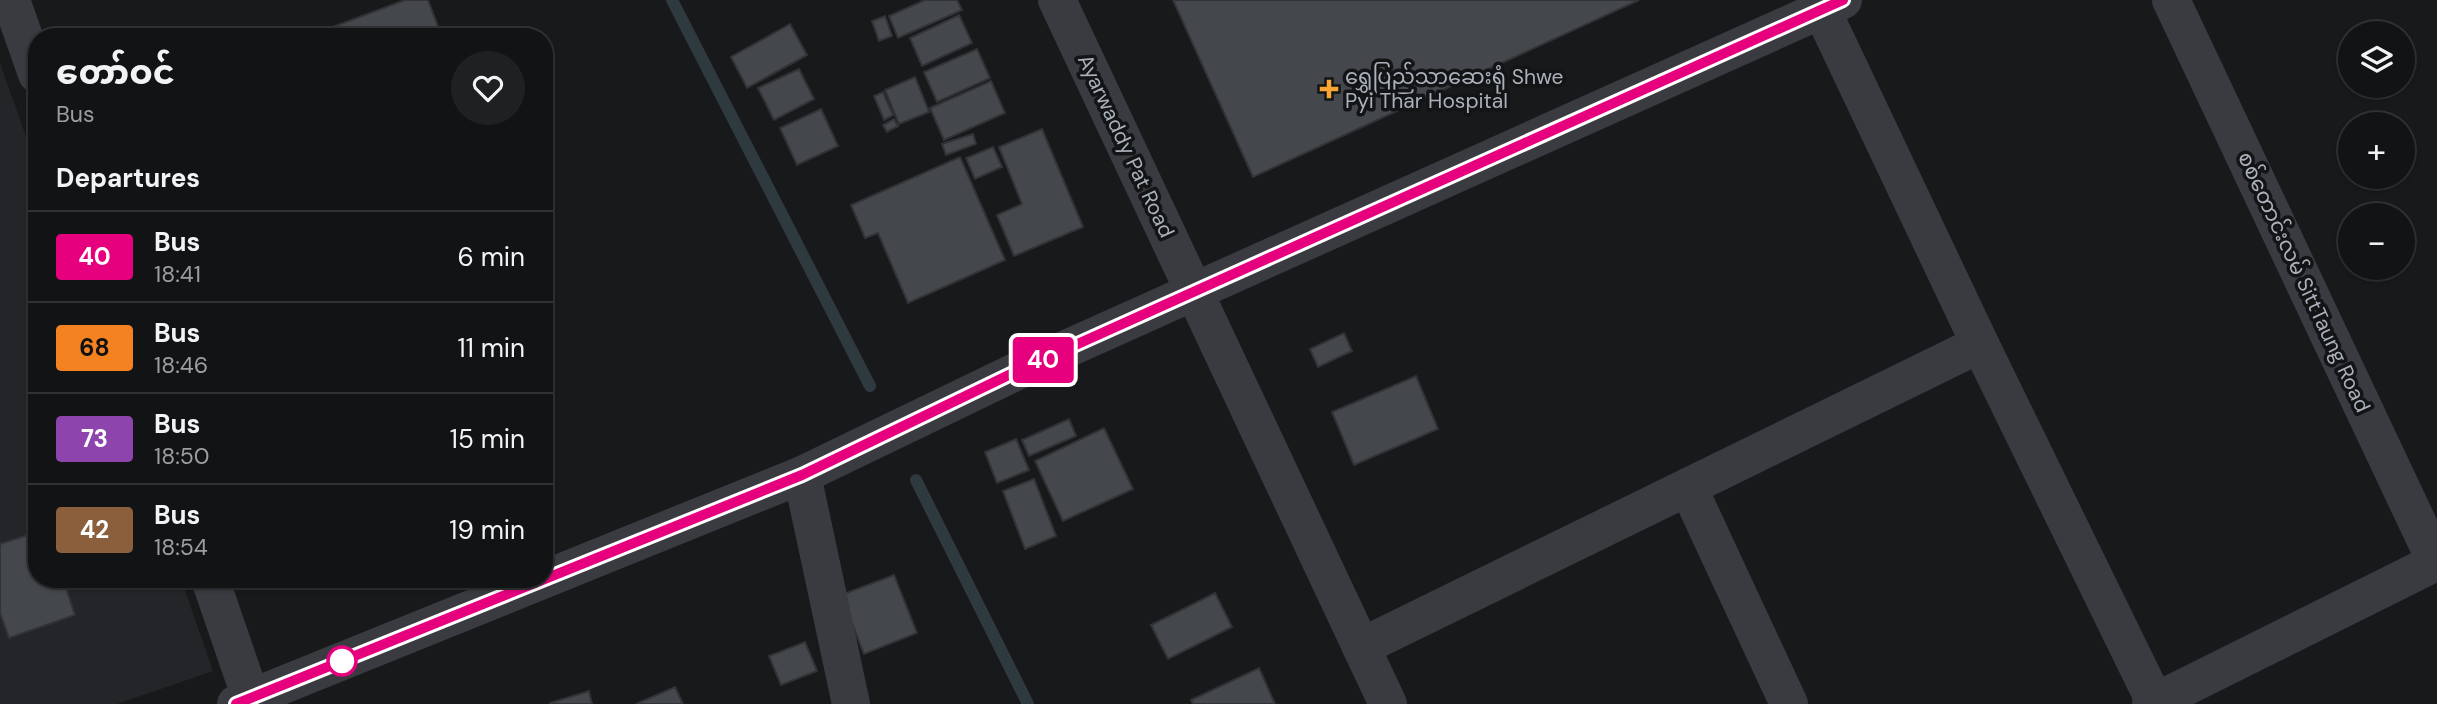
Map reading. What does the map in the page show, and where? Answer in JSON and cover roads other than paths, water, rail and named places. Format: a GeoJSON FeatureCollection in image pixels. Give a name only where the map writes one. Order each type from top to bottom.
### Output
{"type":"FeatureCollection","features":[{"type":"Feature","properties":{"kind":"street"},"geometry":{"type":"LineString","coordinates":[[11,0],[28,48]]}},
{"type":"Feature","properties":{"kind":"street","name":"Ayarwaddy Pat Road"},"geometry":{"type":"LineString","coordinates":[[1057,0],[1388,704]]}},
{"type":"Feature","properties":{"kind":"street","name":"စစ်တောင်းလမ် SittTaung Road"},"geometry":{"type":"LineString","coordinates":[[2171,0],[2436,563]]}},
{"type":"Feature","properties":{"kind":"street"},"geometry":{"type":"LineString","coordinates":[[553,577],[802,475],[1013,373],[1827,4],[1980,344],[2153,703],[2436,563]]}},
{"type":"Feature","properties":{"kind":"street"},"geometry":{"type":"LineString","coordinates":[[1361,647],[1980,344]]}},
{"type":"Feature","properties":{"kind":"street"},"geometry":{"type":"LineString","coordinates":[[802,475],[851,704]]}},
{"type":"Feature","properties":{"kind":"street"},"geometry":{"type":"LineString","coordinates":[[1688,487],[1789,704]]}},
{"type":"Feature","properties":{"kind":"street"},"geometry":{"type":"LineString","coordinates":[[213,588],[247,702],[526,588]]}},
{"type":"Feature","properties":{"kind":"waterway"},"geometry":{"type":"LineString","coordinates":[[672,0],[870,386]]}},
{"type":"Feature","properties":{"kind":"waterway"},"geometry":{"type":"LineString","coordinates":[[916,480],[1028,704]]}},
{"type":"Feature","properties":{"kind":"place","name":"ရွှေပြည်သာဆေးရုံ Shwe Pyi Thar Hospital"},"geometry":{"type":"Point","coordinates":[1329,89]}}]}
